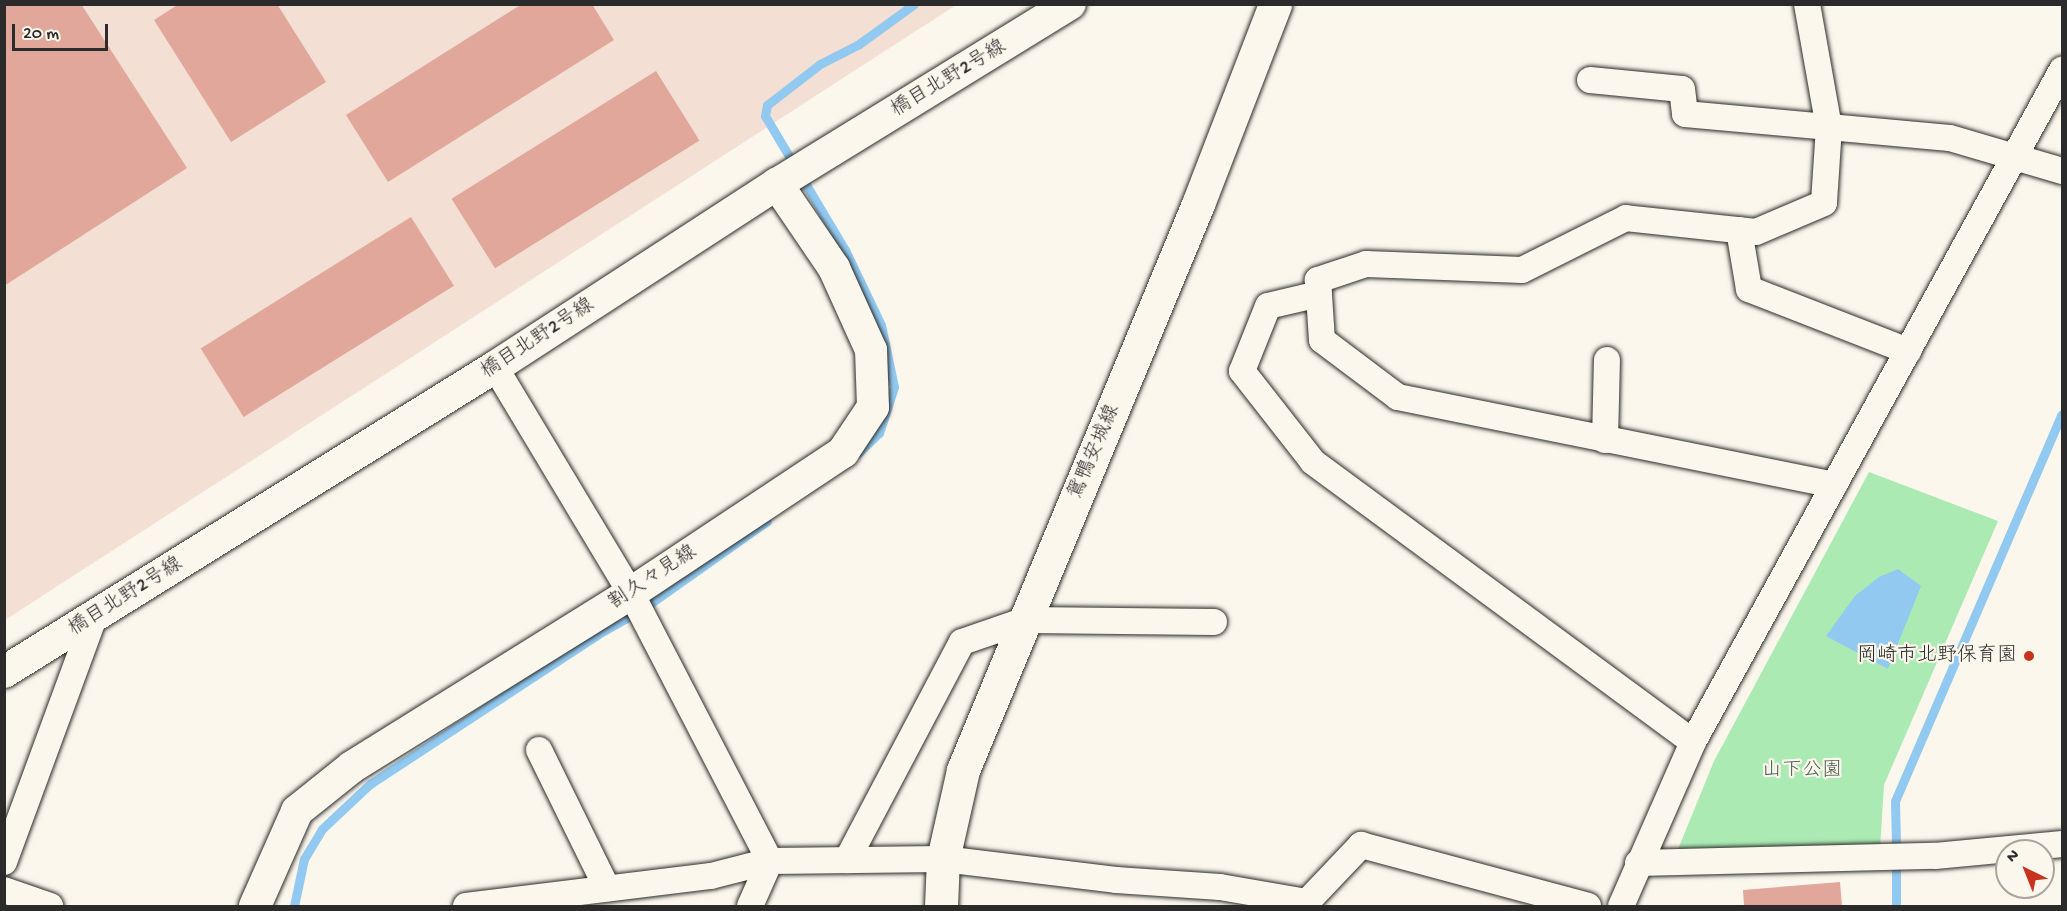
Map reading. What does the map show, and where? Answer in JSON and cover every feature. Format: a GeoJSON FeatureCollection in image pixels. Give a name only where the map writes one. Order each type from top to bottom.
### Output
{"type":"FeatureCollection","features":[{"type":"Feature","properties":{"kind":"main road","name":"鴛鴨安城線"},"geometry":{"type":"LineString","coordinates":[[941,906],[943,860],[963,770],[1238,106],[1275,4]]}},
{"type":"Feature","properties":{"kind":"street","name":"橋目北野2号線"},"geometry":{"type":"LineString","coordinates":[[4,672],[495,367],[777,184],[1070,4]]}},
{"type":"Feature","properties":{"kind":"street"},"geometry":{"type":"LineString","coordinates":[[1807,4],[1828,127],[1824,203],[1756,232],[1626,218],[1522,270],[1366,264],[1318,280],[1322,340],[1398,397],[1834,485]]}},
{"type":"Feature","properties":{"kind":"street"},"geometry":{"type":"LineString","coordinates":[[1621,906],[1692,742],[2015,160],[2062,70]]}},
{"type":"Feature","properties":{"kind":"street"},"geometry":{"type":"LineString","coordinates":[[1590,80],[1682,89],[1684,114],[1950,138],[2015,160],[2062,171]]}},
{"type":"Feature","properties":{"kind":"street","name":"割久々見線"},"geometry":{"type":"LineString","coordinates":[[255,906],[297,811],[352,766],[631,593],[843,452],[873,407],[871,350],[834,268],[777,184]]}},
{"type":"Feature","properties":{"kind":"street"},"geometry":{"type":"LineString","coordinates":[[1739,230],[1749,289],[1908,351]]}},
{"type":"Feature","properties":{"kind":"street"},"geometry":{"type":"LineString","coordinates":[[1319,294],[1268,306],[1242,371],[1313,462],[1692,742]]}},
{"type":"Feature","properties":{"kind":"street"},"geometry":{"type":"LineString","coordinates":[[1605,440],[1607,360]]}},
{"type":"Feature","properties":{"kind":"street"},"geometry":{"type":"LineString","coordinates":[[495,367],[631,593],[770,861]]}},
{"type":"Feature","properties":{"kind":"street"},"geometry":{"type":"LineString","coordinates":[[4,862],[94,617]]}},
{"type":"Feature","properties":{"kind":"street"},"geometry":{"type":"LineString","coordinates":[[847,860],[962,642],[1026,620],[1214,622]]}},
{"type":"Feature","properties":{"kind":"street"},"geometry":{"type":"LineString","coordinates":[[539,750],[607,888]]}},
{"type":"Feature","properties":{"kind":"street"},"geometry":{"type":"LineString","coordinates":[[1638,863],[1935,856],[2062,844]]}},
{"type":"Feature","properties":{"kind":"street"},"geometry":{"type":"LineString","coordinates":[[466,906],[711,876],[770,861],[847,860],[943,860],[1116,880],[1220,886],[1306,904],[1361,845],[1588,906]]}},
{"type":"Feature","properties":{"kind":"street"},"geometry":{"type":"LineString","coordinates":[[750,906],[770,861]]}},
{"type":"Feature","properties":{"kind":"street"},"geometry":{"type":"LineString","coordinates":[[4,890],[50,906]]}},
{"type":"Feature","properties":{"kind":"shaded area"},"geometry":{"type":"Polygon","coordinates":[[[5,5],[956,5],[5,620],[5,5]]]}},
{"type":"Feature","properties":{"kind":"green space","name":"山下公園"},"geometry":{"type":"Polygon","coordinates":[[[1869,472],[1998,521],[1884,785],[1880,849],[1672,864],[1714,761],[1869,472]]]}},
{"type":"Feature","properties":{"kind":"water"},"geometry":{"type":"Polygon","coordinates":[[[1898,569],[1921,586],[1888,669],[1826,636],[1855,596],[1879,577],[1898,569]]]}},
{"type":"Feature","properties":{"kind":"building"},"geometry":{"type":"Polygon","coordinates":[[[4,4],[81,4],[187,168],[4,286],[4,4]]]}},
{"type":"Feature","properties":{"kind":"building"},"geometry":{"type":"Polygon","coordinates":[[[179,4],[277,4],[326,82],[231,142],[154,20],[179,4]]]}},
{"type":"Feature","properties":{"kind":"building"},"geometry":{"type":"Polygon","coordinates":[[[522,4],[592,4],[614,40],[388,182],[346,115],[522,4]]]}},
{"type":"Feature","properties":{"kind":"building"},"geometry":{"type":"Polygon","coordinates":[[[656,71],[699,141],[495,268],[452,199],[656,71]]]}},
{"type":"Feature","properties":{"kind":"building"},"geometry":{"type":"Polygon","coordinates":[[[411,217],[454,286],[244,417],[201,348],[411,217]]]}},
{"type":"Feature","properties":{"kind":"building"},"geometry":{"type":"Polygon","coordinates":[[[1840,882],[1842,906],[1744,906],[1743,890],[1840,882]]]}},
{"type":"Feature","properties":{"kind":"waterway"},"geometry":{"type":"LineString","coordinates":[[858,453],[879,433],[894,387],[881,325],[845,250],[765,116],[767,105],[820,64],[859,44],[914,4]]}},
{"type":"Feature","properties":{"kind":"waterway"},"geometry":{"type":"LineString","coordinates":[[1896,843],[1895,801],[2062,414]]}},
{"type":"Feature","properties":{"kind":"waterway"},"geometry":{"type":"LineString","coordinates":[[294,906],[304,859],[322,829],[370,784],[598,634],[641,610],[767,521]]}},
{"type":"Feature","properties":{"kind":"waterway"},"geometry":{"type":"LineString","coordinates":[[1896,866],[1896,906]]}},
{"type":"Feature","properties":{"kind":"place","name":"岡崎市北野保育園"},"geometry":{"type":"Point","coordinates":[2029,656]}}]}
